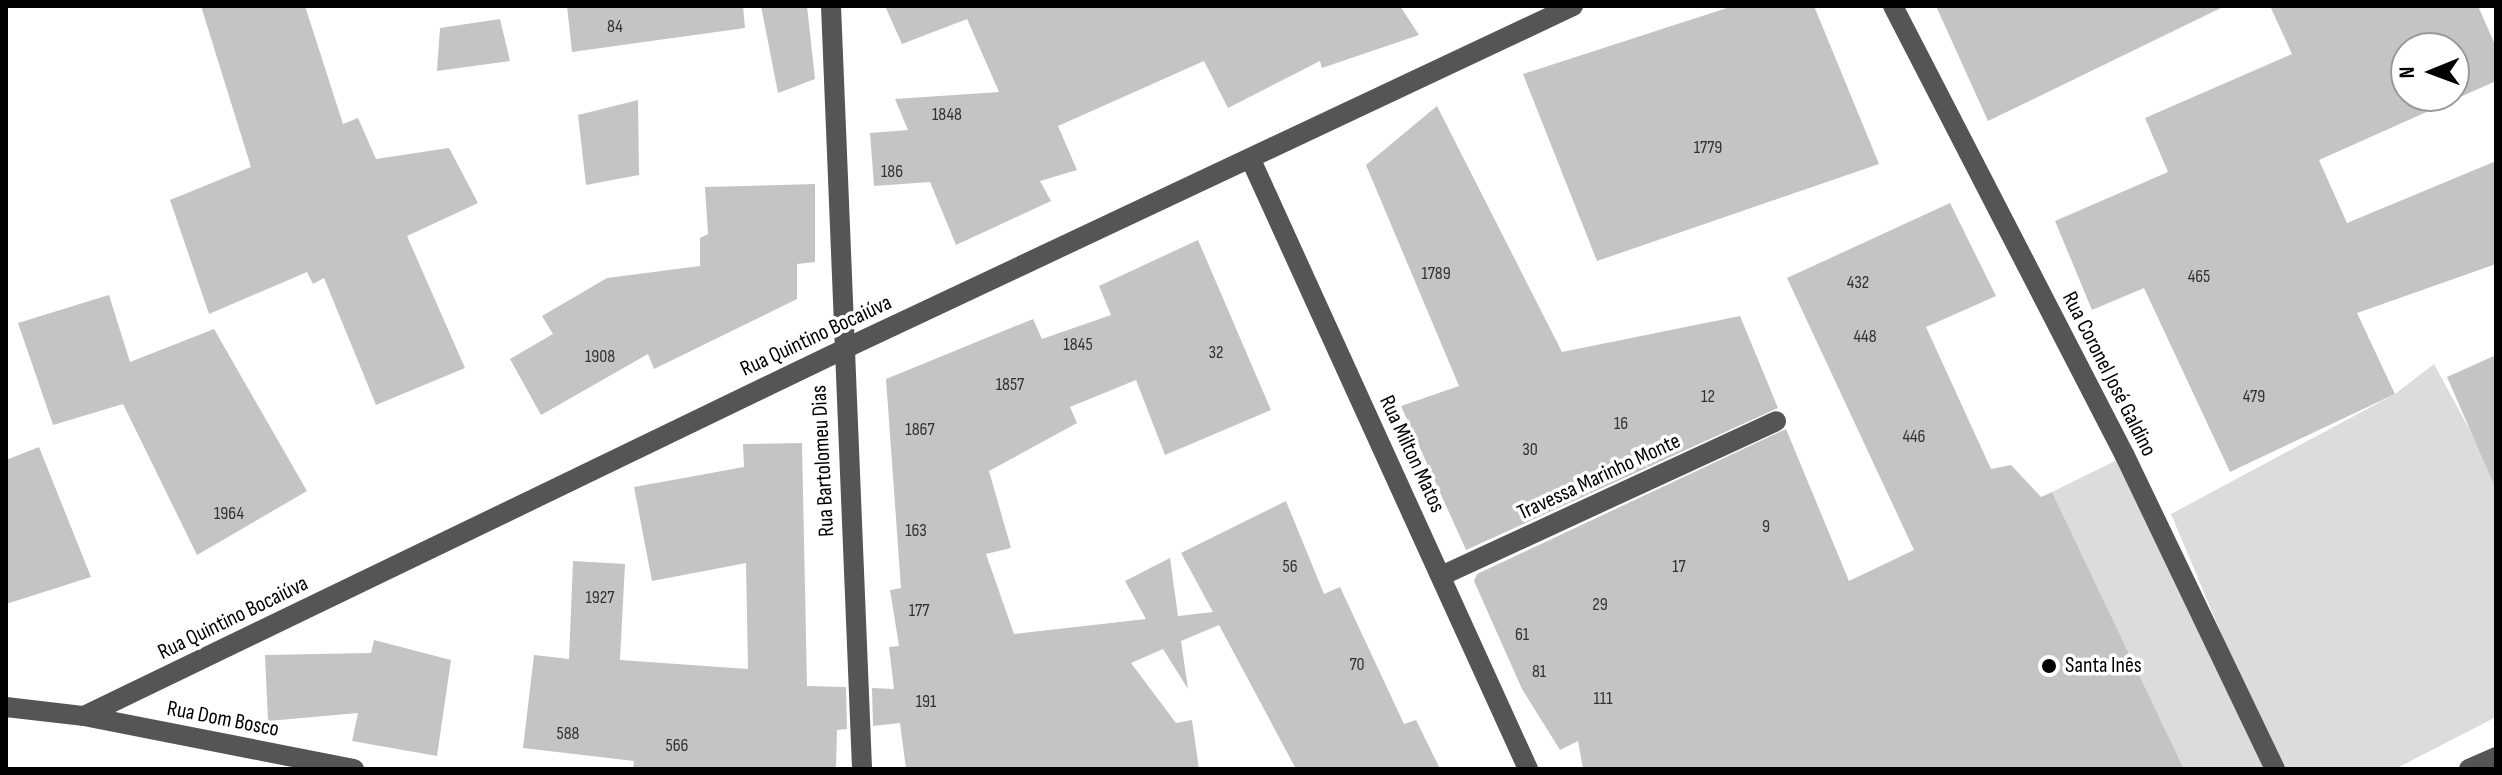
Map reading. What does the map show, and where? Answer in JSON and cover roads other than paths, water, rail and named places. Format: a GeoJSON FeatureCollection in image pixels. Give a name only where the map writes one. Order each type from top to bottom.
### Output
{"type":"FeatureCollection","features":[{"type":"Feature","properties":{"kind":"street","name":"Rua Bartolomeu Dias"},"geometry":{"type":"LineString","coordinates":[[831,6],[842,350],[862,769]]}},
{"type":"Feature","properties":{"kind":"street","name":"Rua Quintino Bocaiúva"},"geometry":{"type":"LineString","coordinates":[[84,716],[842,350],[1573,6]]}},
{"type":"Feature","properties":{"kind":"street","name":"Rua Coronel José Galdino"},"geometry":{"type":"LineString","coordinates":[[1893,6],[2125,456],[2275,769]]}},
{"type":"Feature","properties":{"kind":"street","name":"Rua Milton Matos"},"geometry":{"type":"LineString","coordinates":[[1251,160],[1528,769]]}},
{"type":"Feature","properties":{"kind":"street","name":"Travessa Marinho Monte"},"geometry":{"type":"LineString","coordinates":[[1441,576],[1776,421]]}},
{"type":"Feature","properties":{"kind":"street","name":"Rua Dom Bosco"},"geometry":{"type":"LineString","coordinates":[[6,707],[84,716],[354,769]]}},
{"type":"Feature","properties":{"kind":"street"},"geometry":{"type":"LineString","coordinates":[[2469,769],[2496,757]]}},
{"type":"Feature","properties":{"kind":"place","name":"Santa Inês"},"geometry":{"type":"Point","coordinates":[2049,666]}}]}
